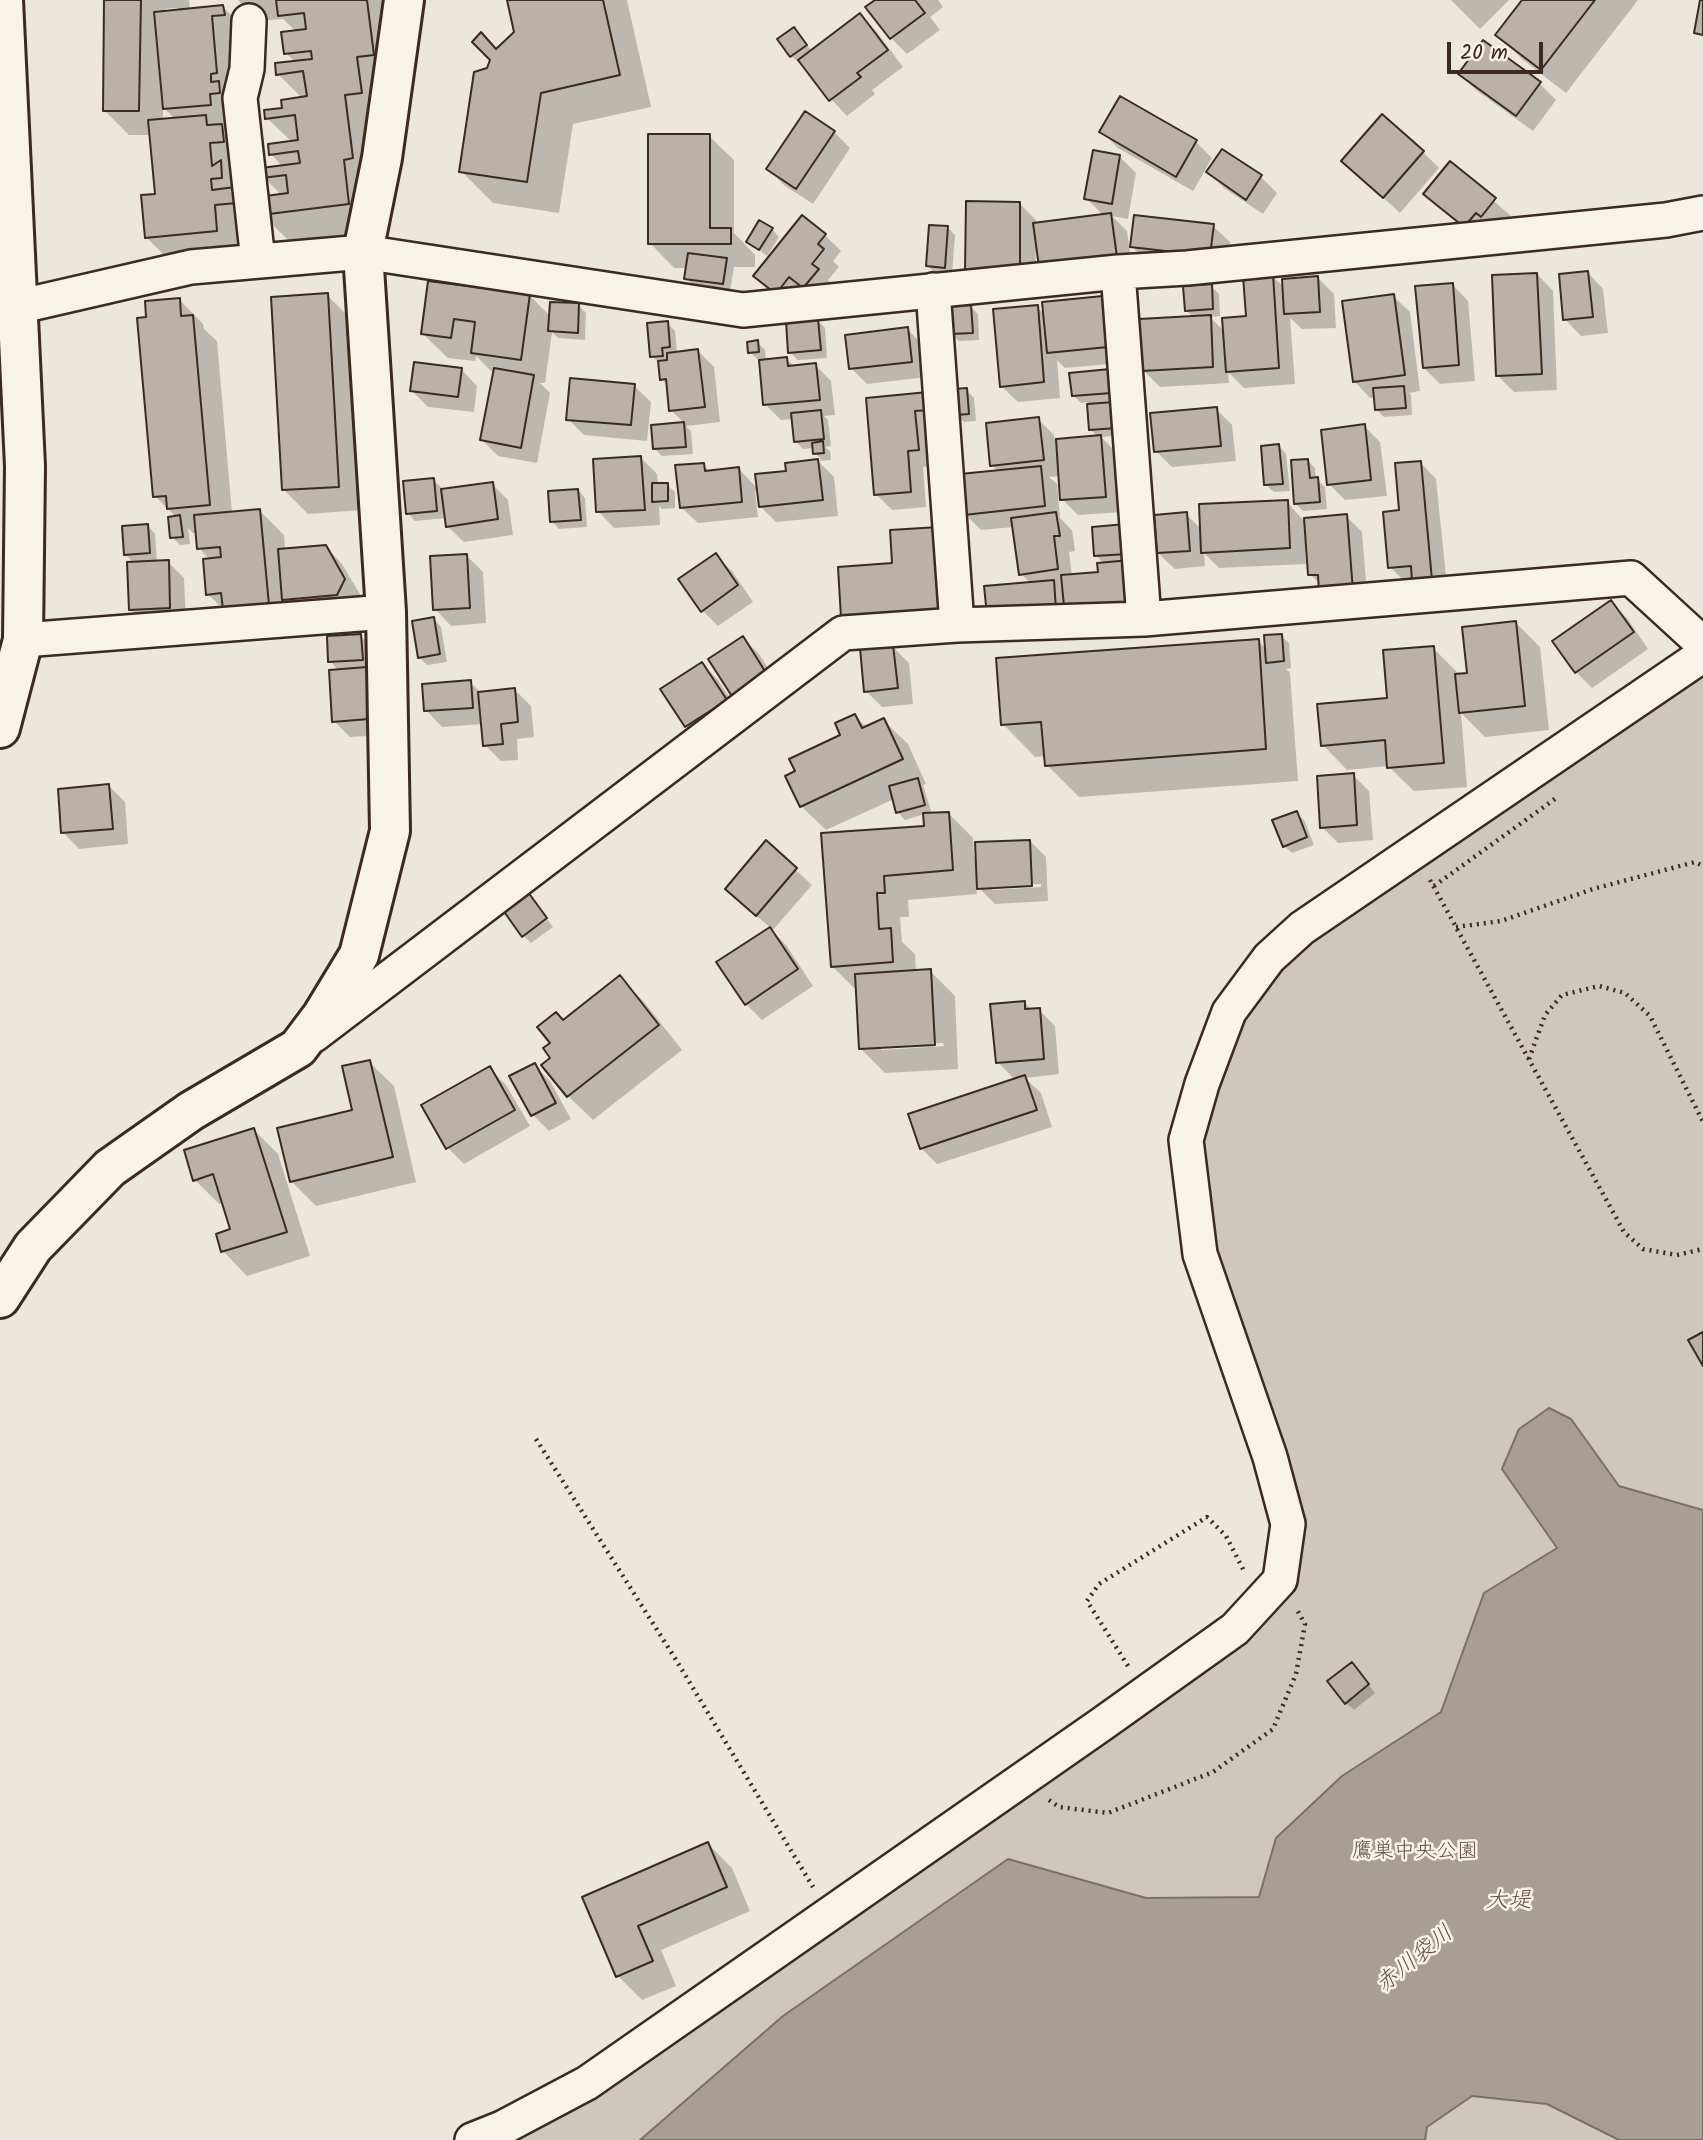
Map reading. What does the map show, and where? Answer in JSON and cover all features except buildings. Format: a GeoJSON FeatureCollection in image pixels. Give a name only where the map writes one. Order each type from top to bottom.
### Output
{"type":"FeatureCollection","features":[{"type":"Feature","properties":{"kind":"street"},"geometry":{"type":"LineString","coordinates":[[0,728],[23,640],[25,466],[8,309],[4,0]]}},
{"type":"Feature","properties":{"kind":"street"},"geometry":{"type":"LineString","coordinates":[[298,1048],[322,1016],[359,955],[390,831],[386,612],[363,252],[382,158],[404,0]]}},
{"type":"Feature","properties":{"kind":"street"},"geometry":{"type":"LineString","coordinates":[[249,21],[247,69],[240,97],[258,261]]}},
{"type":"Feature","properties":{"kind":"street"},"geometry":{"type":"LineString","coordinates":[[8,309],[191,267],[363,252],[743,310],[1118,272],[1256,262],[1703,214]]}},
{"type":"Feature","properties":{"kind":"street"},"geometry":{"type":"LineString","coordinates":[[1118,272],[1144,619]]}},
{"type":"Feature","properties":{"kind":"street"},"geometry":{"type":"LineString","coordinates":[[933,290],[957,625]]}},
{"type":"Feature","properties":{"kind":"street"},"geometry":{"type":"LineString","coordinates":[[0,1298],[33,1247],[110,1168],[191,1111],[298,1048],[844,634],[957,625],[1144,619],[1631,578],[1703,644]]}},
{"type":"Feature","properties":{"kind":"street"},"geometry":{"type":"LineString","coordinates":[[23,640],[386,612]]}},
{"type":"Feature","properties":{"kind":"street"},"geometry":{"type":"LineString","coordinates":[[472,2140],[502,2128],[587,2083],[1235,1629],[1270,1590],[1288,1524],[1270,1457],[1200,1254],[1186,1140],[1202,1084],[1229,1012],[1269,958],[1302,928],[1703,655]]}},
{"type":"Feature","properties":{"kind":"path"},"geometry":{"type":"LineString","coordinates":[[1415,852],[1624,1231],[1643,1249],[1677,1255],[1703,1249]]}},
{"type":"Feature","properties":{"kind":"path"},"geometry":{"type":"LineString","coordinates":[[1456,927],[1501,921],[1593,889],[1695,862],[1703,866]]}},
{"type":"Feature","properties":{"kind":"path"},"geometry":{"type":"LineString","coordinates":[[1529,1060],[1545,1015],[1562,995],[1599,986],[1625,993],[1650,1016],[1703,1122]]}},
{"type":"Feature","properties":{"kind":"path"},"geometry":{"type":"LineString","coordinates":[[536,1439],[673,1655],[830,1914]]}},
{"type":"Feature","properties":{"kind":"path"},"geometry":{"type":"LineString","coordinates":[[1019,1782],[1059,1807],[1108,1813],[1213,1772],[1273,1729],[1296,1674],[1305,1624],[1270,1590],[1207,1517],[1099,1584],[1087,1601],[1145,1693]]}},
{"type":"Feature","properties":{"kind":"green space","name":"鷹巣中央公園"},"geometry":{"type":"Polygon","coordinates":[[[1703,655],[1703,2140],[472,2140],[502,2128],[1280,1580],[1288,1524],[1186,1140],[1269,958],[1703,655]]]}},
{"type":"Feature","properties":{"kind":"water","name":"大堤"},"geometry":{"type":"Polygon","coordinates":[[[1549,1408],[1571,1419],[1619,1486],[1703,1510],[1703,2140],[1619,2140],[1547,2104],[1472,2096],[1427,2127],[1425,2140],[640,2140],[783,2016],[1008,1859],[1146,1898],[1259,1897],[1276,1838],[1342,1776],[1441,1712],[1484,1593],[1557,1548],[1502,1469],[1519,1429],[1549,1408]]]}},
{"type":"Feature","properties":{"kind":"water label","name":"赤川袋川"},"geometry":{"type":"Point","coordinates":[1416,1961]}}]}
